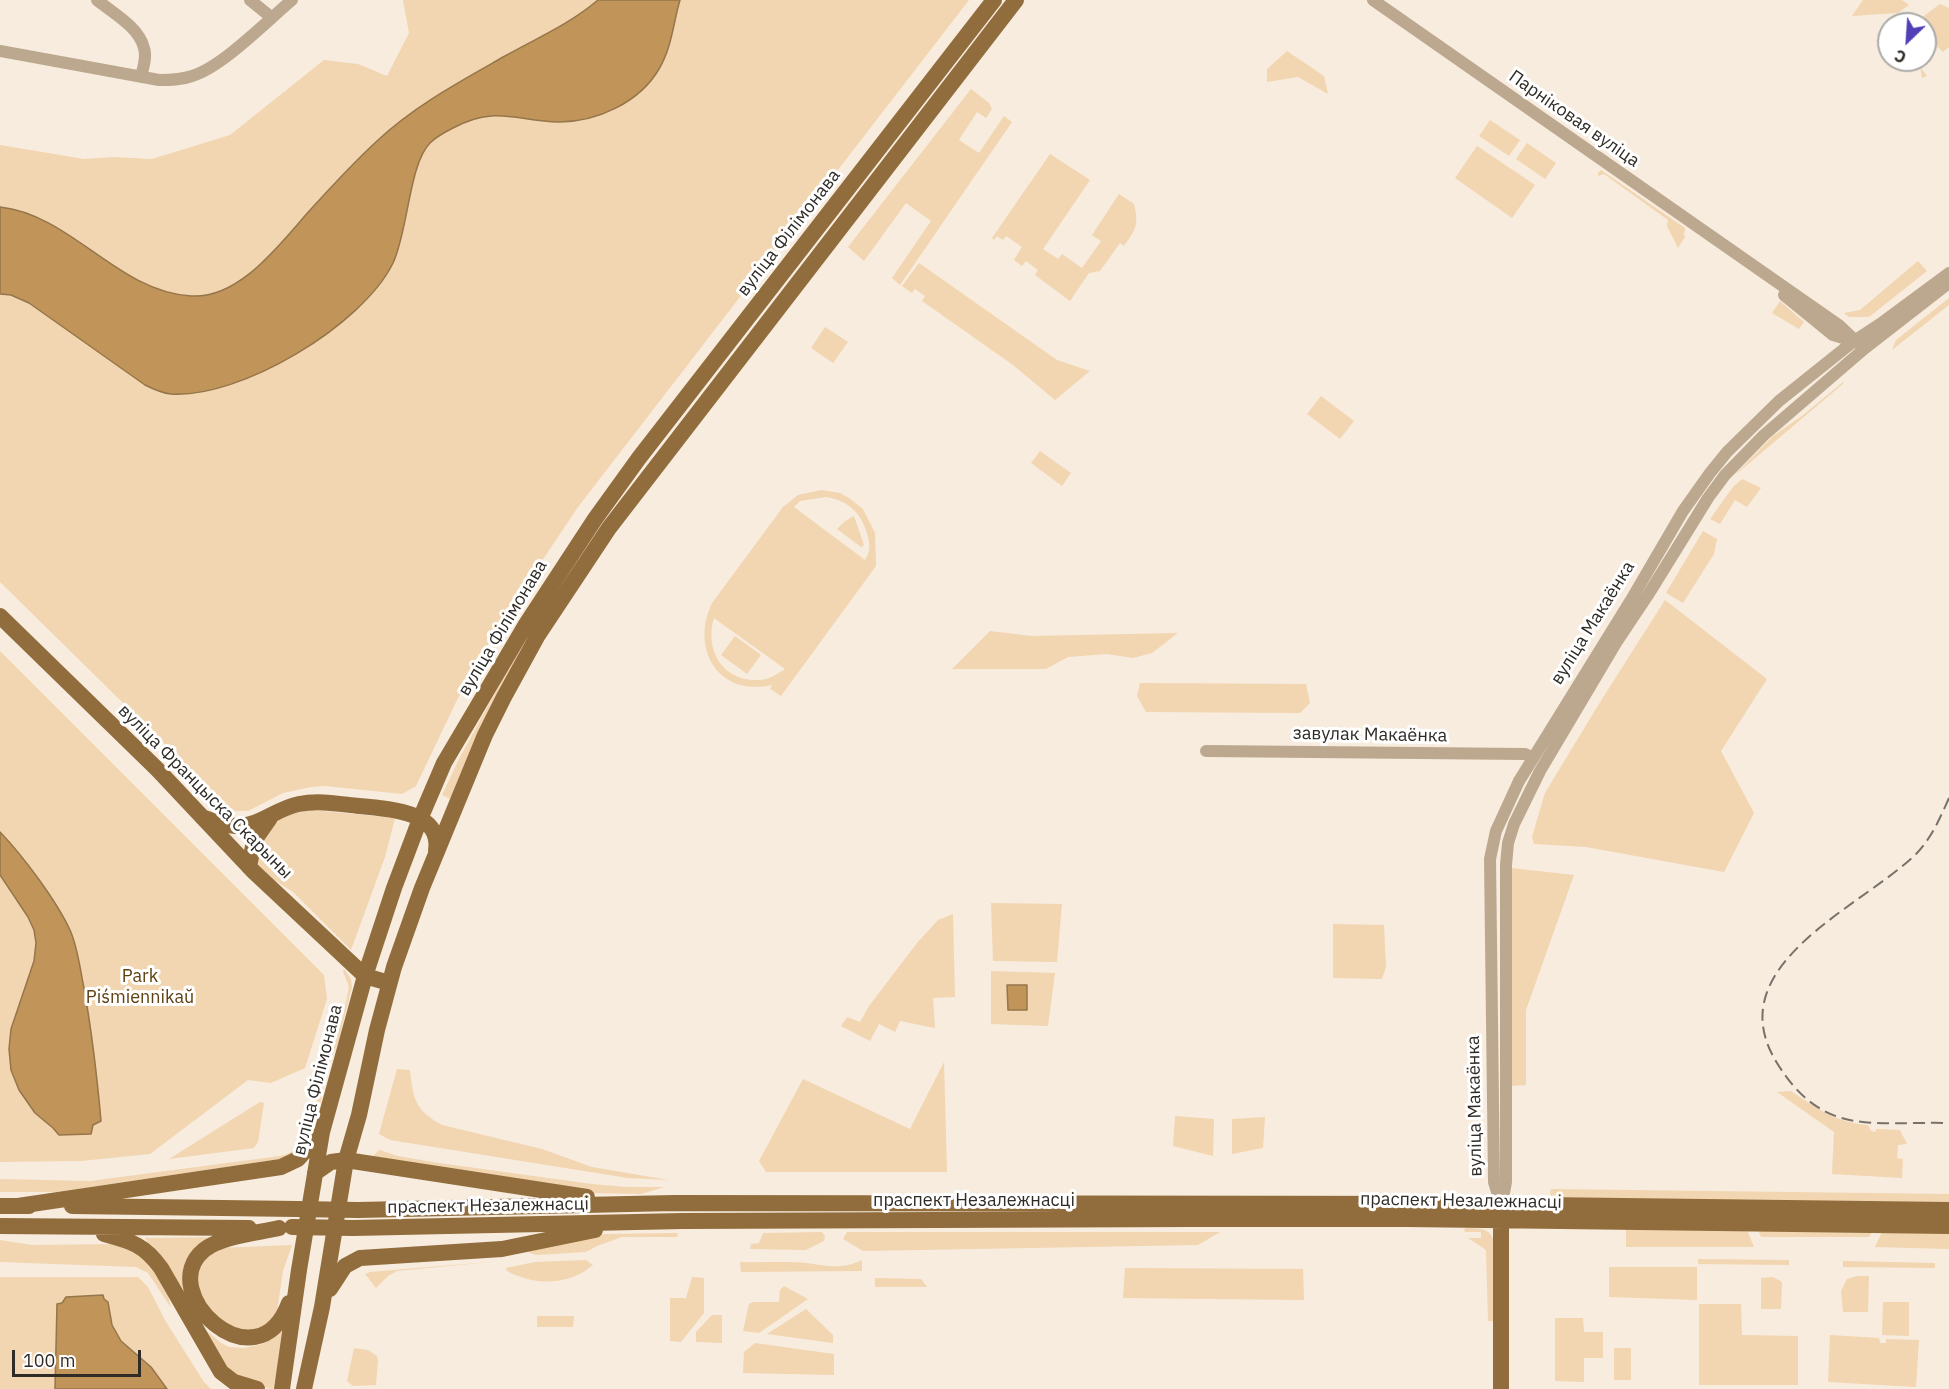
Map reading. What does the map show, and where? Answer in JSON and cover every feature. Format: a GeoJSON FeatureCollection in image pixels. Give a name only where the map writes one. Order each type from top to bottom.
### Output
{"type":"FeatureCollection","features":[{"type":"Feature","properties":{"kind":"main road","name":"вуліца Філімонава"},"geometry":{"type":"LineString","coordinates":[[304,1389],[322,1307],[346,1160],[359,1115],[377,1030],[402,940],[493,718],[538,635],[563,580],[609,528],[814,260],[873,169],[996,7],[1016,0]]}},
{"type":"Feature","properties":{"kind":"main road","name":"вуліца Філімонава"},"geometry":{"type":"LineString","coordinates":[[282,1389],[322,1132],[365,976],[394,888],[444,763],[639,458],[800,250],[873,169]]}},
{"type":"Feature","properties":{"kind":"main road"},"geometry":{"type":"LineString","coordinates":[[800,250],[814,260]]}},
{"type":"Feature","properties":{"kind":"main road","name":"вуліца Францыска Скарыны"},"geometry":{"type":"LineString","coordinates":[[0,616],[157,769],[249,867],[365,976],[389,983]]}},
{"type":"Feature","properties":{"kind":"main road"},"geometry":{"type":"LineString","coordinates":[[200,816],[238,826],[259,822],[274,812],[303,803],[327,802],[397,810],[420,819],[428,825],[435,834],[436,855]]}},
{"type":"Feature","properties":{"kind":"main road"},"geometry":{"type":"LineString","coordinates":[[249,867],[257,835],[274,812]]}},
{"type":"Feature","properties":{"kind":"main road"},"geometry":{"type":"LineString","coordinates":[[18,1206],[281,1167],[298,1160],[322,1132]]}},
{"type":"Feature","properties":{"kind":"main road"},"geometry":{"type":"LineString","coordinates":[[315,1173],[331,1162],[346,1160],[572,1196],[642,1204]]}},
{"type":"Feature","properties":{"kind":"main road","name":"праспект Незалежнасці"},"geometry":{"type":"LineString","coordinates":[[0,1206],[358,1210],[642,1204],[1501,1212],[1949,1210]]}},
{"type":"Feature","properties":{"kind":"main road"},"geometry":{"type":"LineString","coordinates":[[1500,1389],[1501,1212]]}},
{"type":"Feature","properties":{"kind":"main road","name":"праспект Незалежнасці"},"geometry":{"type":"LineString","coordinates":[[0,1227],[353,1228],[626,1223],[1191,1219],[1501,1212],[1949,1226]]}},
{"type":"Feature","properties":{"kind":"main road"},"geometry":{"type":"LineString","coordinates":[[322,1307],[340,1270],[354,1259],[368,1256],[502,1249],[626,1223]]}},
{"type":"Feature","properties":{"kind":"main road"},"geometry":{"type":"LineString","coordinates":[[86,1228],[133,1242],[149,1253],[221,1372],[234,1382],[257,1389]]}},
{"type":"Feature","properties":{"kind":"main road"},"geometry":{"type":"LineString","coordinates":[[286,1228],[222,1242],[205,1249],[191,1271],[190,1287],[209,1323],[222,1335],[236,1342],[254,1341],[267,1335],[283,1318],[299,1270]]}},
{"type":"Feature","properties":{"kind":"street"},"geometry":{"type":"LineString","coordinates":[[97,0],[134,29],[140,39],[145,54],[141,77]]}},
{"type":"Feature","properties":{"kind":"street"},"geometry":{"type":"LineString","coordinates":[[250,0],[272,17]]}},
{"type":"Feature","properties":{"kind":"street"},"geometry":{"type":"LineString","coordinates":[[0,51],[159,80],[178,79],[202,72],[238,47],[292,0]]}},
{"type":"Feature","properties":{"kind":"street","name":"Парніковая вуліца"},"geometry":{"type":"LineString","coordinates":[[1373,0],[1839,326],[1859,345]]}},
{"type":"Feature","properties":{"kind":"street","name":"вуліца Макаёнка"},"geometry":{"type":"LineString","coordinates":[[1501,1212],[1506,1182],[1505,893],[1507,852],[1514,824],[1540,771],[1611,651],[1713,490],[1746,452],[1880,324],[1949,273]]}},
{"type":"Feature","properties":{"kind":"street","name":"вуліца Макаёнка"},"geometry":{"type":"LineString","coordinates":[[1501,1212],[1494,1182],[1490,873],[1491,850],[1499,822],[1532,757],[1683,511],[1710,473],[1779,401],[1949,283]]}},
{"type":"Feature","properties":{"kind":"street"},"geometry":{"type":"LineString","coordinates":[[1683,511],[1696,518]]}},
{"type":"Feature","properties":{"kind":"street","name":"завулак Макаёнка"},"geometry":{"type":"LineString","coordinates":[[1206,751],[1525,754],[1532,757]]}},
{"type":"Feature","properties":{"kind":"street"},"geometry":{"type":"LineString","coordinates":[[1491,850],[1507,852]]}},
{"type":"Feature","properties":{"kind":"green space"},"geometry":{"type":"Polygon","coordinates":[[[403,0],[969,0],[578,507],[507,613],[480,659],[457,700],[416,786],[402,794],[325,786],[311,787],[283,793],[248,811],[233,811],[0,582],[0,145],[84,159],[113,157],[152,159],[230,135],[324,60],[358,64],[387,76],[409,33],[403,0]]]}},
{"type":"Feature","properties":{"kind":"green space"},"geometry":{"type":"Polygon","coordinates":[[[1863,0],[1902,0],[1909,5],[1899,12],[1877,12],[1877,14],[1852,16],[1863,0]]]}},
{"type":"Feature","properties":{"kind":"green space"},"geometry":{"type":"Polygon","coordinates":[[[1940,4],[1949,8],[1949,47],[1943,52],[1937,48],[1937,12],[1929,12],[1940,4]]]}},
{"type":"Feature","properties":{"kind":"green space"},"geometry":{"type":"Polygon","coordinates":[[[1287,51],[1324,76],[1328,94],[1298,77],[1267,82],[1267,69],[1287,51]]]}},
{"type":"Feature","properties":{"kind":"green space"},"geometry":{"type":"Polygon","coordinates":[[[971,89],[989,103],[992,109],[986,118],[977,112],[959,140],[979,153],[1004,116],[1012,122],[900,285],[892,278],[931,221],[906,203],[864,261],[848,247],[971,89]]]}},
{"type":"Feature","properties":{"kind":"green space"},"geometry":{"type":"Polygon","coordinates":[[[1490,120],[1520,140],[1509,156],[1479,136],[1490,120]]]}},
{"type":"Feature","properties":{"kind":"green space"},"geometry":{"type":"Polygon","coordinates":[[[1527,143],[1556,163],[1545,179],[1516,159],[1527,143]]]}},
{"type":"Feature","properties":{"kind":"green space"},"geometry":{"type":"Polygon","coordinates":[[[1477,146],[1535,185],[1512,218],[1455,178],[1477,146]]]}},
{"type":"Feature","properties":{"kind":"green space"},"geometry":{"type":"Polygon","coordinates":[[[1050,154],[1090,180],[1043,249],[1058,259],[1062,254],[1082,268],[1101,241],[1092,235],[1119,194],[1134,204],[1135,211],[1135,226],[1124,246],[1120,243],[1100,271],[1089,273],[1070,301],[1035,275],[1038,270],[1026,261],[1022,266],[1014,260],[1022,247],[1006,236],[1003,240],[997,236],[994,240],[992,238],[1050,154]]]}},
{"type":"Feature","properties":{"kind":"green space"},"geometry":{"type":"Polygon","coordinates":[[[1601,170],[1685,228],[1685,237],[1678,248],[1667,226],[1668,220],[1604,174],[1598,176],[1601,170]]]}},
{"type":"Feature","properties":{"kind":"green space"},"geometry":{"type":"Polygon","coordinates":[[[1918,261],[1927,271],[1869,317],[1849,317],[1844,313],[1860,310],[1918,261]]]}},
{"type":"Feature","properties":{"kind":"green space"},"geometry":{"type":"Polygon","coordinates":[[[919,263],[1057,360],[1090,371],[1055,400],[1013,365],[922,301],[925,296],[915,289],[912,293],[902,286],[919,263]]]}},
{"type":"Feature","properties":{"kind":"green space"},"geometry":{"type":"Polygon","coordinates":[[[1949,298],[1949,305],[1892,350],[1896,340],[1949,298]]]}},
{"type":"Feature","properties":{"kind":"green space"},"geometry":{"type":"Polygon","coordinates":[[[1780,301],[1804,322],[1799,329],[1772,313],[1780,301]]]}},
{"type":"Feature","properties":{"kind":"green space"},"geometry":{"type":"Polygon","coordinates":[[[825,327],[848,342],[833,363],[811,348],[825,327]]]}},
{"type":"Feature","properties":{"kind":"green space"},"geometry":{"type":"Polygon","coordinates":[[[1843,382],[1734,476],[1773,436],[1802,416],[1843,382]]]}},
{"type":"Feature","properties":{"kind":"green space"},"geometry":{"type":"Polygon","coordinates":[[[1321,396],[1354,421],[1340,439],[1307,414],[1321,396]]]}},
{"type":"Feature","properties":{"kind":"green space"},"geometry":{"type":"Polygon","coordinates":[[[1040,451],[1071,473],[1062,486],[1031,463],[1040,451]]]}},
{"type":"Feature","properties":{"kind":"green space"},"geometry":{"type":"Polygon","coordinates":[[[1742,479],[1761,488],[1747,507],[1735,500],[1720,524],[1710,519],[1733,487],[1742,479]]]}},
{"type":"Feature","properties":{"kind":"green space"},"geometry":{"type":"Polygon","coordinates":[[[821,490],[840,493],[863,509],[875,533],[876,566],[781,696],[770,689],[772,685],[753,687],[737,684],[723,676],[714,666],[707,652],[704,637],[706,620],[712,603],[783,507],[798,495],[821,490]],[[826,497],[800,501],[794,507],[865,560],[869,552],[869,543],[866,529],[859,515],[842,501],[826,497]],[[714,618],[712,641],[714,652],[726,670],[746,679],[763,680],[785,669],[714,618]]]}},
{"type":"Feature","properties":{"kind":"green space"},"geometry":{"type":"Polygon","coordinates":[[[854,516],[864,545],[861,547],[837,529],[854,516]]]}},
{"type":"Feature","properties":{"kind":"green space"},"geometry":{"type":"Polygon","coordinates":[[[1703,531],[1717,539],[1714,554],[1683,603],[1666,593],[1703,531]]]}},
{"type":"Feature","properties":{"kind":"green space"},"geometry":{"type":"Polygon","coordinates":[[[1665,600],[1767,679],[1721,751],[1754,813],[1724,872],[1586,847],[1534,844],[1532,837],[1545,793],[1665,600]]]}},
{"type":"Feature","properties":{"kind":"green space"},"geometry":{"type":"Polygon","coordinates":[[[990,631],[1032,636],[1178,633],[1152,653],[1133,658],[1107,654],[1068,657],[1046,669],[952,669],[990,631]]]}},
{"type":"Feature","properties":{"kind":"green space"},"geometry":{"type":"Polygon","coordinates":[[[528,633],[451,799],[442,795],[459,759],[528,633]]]}},
{"type":"Feature","properties":{"kind":"green space"},"geometry":{"type":"Polygon","coordinates":[[[735,636],[761,655],[747,674],[721,655],[735,636]]]}},
{"type":"Feature","properties":{"kind":"green space","name":"Park Piśmiennikaŭ"},"geometry":{"type":"Polygon","coordinates":[[[0,651],[324,975],[327,999],[305,1068],[271,1083],[248,1080],[150,1154],[81,1161],[0,1162],[0,651]]]}},
{"type":"Feature","properties":{"kind":"green space"},"geometry":{"type":"Polygon","coordinates":[[[1140,683],[1306,684],[1310,703],[1300,713],[1146,712],[1137,696],[1140,683]]]}},
{"type":"Feature","properties":{"kind":"green space"},"geometry":{"type":"Polygon","coordinates":[[[312,810],[395,818],[385,857],[351,950],[293,892],[261,871],[256,857],[265,837],[275,823],[289,815],[312,810]]]}},
{"type":"Feature","properties":{"kind":"green space"},"geometry":{"type":"Polygon","coordinates":[[[1511,868],[1574,875],[1526,1010],[1526,1085],[1511,1086],[1511,868]]]}},
{"type":"Feature","properties":{"kind":"green space"},"geometry":{"type":"Polygon","coordinates":[[[991,903],[1062,904],[1057,962],[993,961],[991,903]]]}},
{"type":"Feature","properties":{"kind":"green space"},"geometry":{"type":"Polygon","coordinates":[[[953,914],[955,997],[933,998],[935,1028],[900,1021],[895,1032],[879,1024],[870,1041],[841,1026],[847,1017],[860,1022],[869,1006],[917,943],[938,920],[953,914]]]}},
{"type":"Feature","properties":{"kind":"green space"},"geometry":{"type":"Polygon","coordinates":[[[1333,924],[1384,925],[1386,967],[1382,979],[1333,978],[1333,924]]]}},
{"type":"Feature","properties":{"kind":"green space"},"geometry":{"type":"Polygon","coordinates":[[[344,969],[351,979],[352,987],[338,1043],[328,1067],[317,1118],[315,1118],[313,1116],[319,1084],[342,1021],[349,987],[344,969]]]}},
{"type":"Feature","properties":{"kind":"green space"},"geometry":{"type":"Polygon","coordinates":[[[991,971],[1055,973],[1048,1026],[991,1024],[991,971]]]}},
{"type":"Feature","properties":{"kind":"green space"},"geometry":{"type":"Polygon","coordinates":[[[944,1062],[947,1172],[766,1172],[759,1161],[803,1079],[910,1129],[944,1062]]]}},
{"type":"Feature","properties":{"kind":"green space"},"geometry":{"type":"Polygon","coordinates":[[[397,1069],[410,1070],[412,1089],[417,1103],[426,1114],[442,1125],[542,1149],[592,1167],[669,1180],[628,1178],[390,1140],[379,1134],[397,1069]]]}},
{"type":"Feature","properties":{"kind":"green space"},"geometry":{"type":"Polygon","coordinates":[[[1791,1091],[1818,1109],[1837,1118],[1868,1125],[1871,1131],[1876,1132],[1876,1129],[1900,1130],[1907,1144],[1898,1145],[1897,1158],[1903,1159],[1902,1178],[1832,1174],[1834,1132],[1777,1092],[1791,1091]]]}},
{"type":"Feature","properties":{"kind":"green space"},"geometry":{"type":"Polygon","coordinates":[[[260,1102],[264,1103],[258,1142],[254,1148],[169,1159],[260,1102]]]}},
{"type":"Feature","properties":{"kind":"green space"},"geometry":{"type":"Polygon","coordinates":[[[1175,1116],[1214,1119],[1213,1156],[1173,1146],[1175,1116]]]}},
{"type":"Feature","properties":{"kind":"green space"},"geometry":{"type":"Polygon","coordinates":[[[1265,1117],[1263,1148],[1232,1154],[1232,1119],[1265,1117]]]}},
{"type":"Feature","properties":{"kind":"green space"},"geometry":{"type":"Polygon","coordinates":[[[314,1131],[294,1157],[57,1192],[0,1192],[0,1179],[90,1181],[280,1156],[297,1148],[309,1133],[314,1131]]]}},
{"type":"Feature","properties":{"kind":"green space"},"geometry":{"type":"Polygon","coordinates":[[[379,1150],[398,1156],[439,1163],[592,1184],[664,1187],[641,1194],[590,1193],[372,1157],[379,1150]]]}},
{"type":"Feature","properties":{"kind":"green space"},"geometry":{"type":"Polygon","coordinates":[[[1551,1189],[1949,1194],[1949,1204],[1551,1198],[1551,1189]]]}},
{"type":"Feature","properties":{"kind":"green space"},"geometry":{"type":"Polygon","coordinates":[[[1626,1228],[1747,1230],[1754,1247],[1626,1247],[1626,1228]]]}},
{"type":"Feature","properties":{"kind":"green space"},"geometry":{"type":"Polygon","coordinates":[[[1464,1229],[1489,1232],[1493,1239],[1495,1321],[1488,1321],[1486,1250],[1468,1238],[1481,1238],[1481,1232],[1465,1232],[1464,1229]]]}},
{"type":"Feature","properties":{"kind":"green space"},"geometry":{"type":"Polygon","coordinates":[[[1758,1230],[1872,1232],[1869,1237],[1761,1237],[1758,1230]]]}},
{"type":"Feature","properties":{"kind":"green space"},"geometry":{"type":"Polygon","coordinates":[[[822,1232],[825,1236],[824,1241],[806,1250],[750,1249],[751,1244],[759,1243],[763,1233],[822,1232]]]}},
{"type":"Feature","properties":{"kind":"green space"},"geometry":{"type":"Polygon","coordinates":[[[847,1232],[1220,1232],[1198,1245],[863,1251],[843,1239],[847,1232]]]}},
{"type":"Feature","properties":{"kind":"green space"},"geometry":{"type":"Polygon","coordinates":[[[1882,1232],[1949,1233],[1949,1249],[1875,1247],[1882,1232]]]}},
{"type":"Feature","properties":{"kind":"green space"},"geometry":{"type":"Polygon","coordinates":[[[678,1233],[677,1237],[622,1237],[586,1252],[536,1255],[525,1251],[605,1234],[678,1233]]]}},
{"type":"Feature","properties":{"kind":"green space"},"geometry":{"type":"Polygon","coordinates":[[[223,1237],[195,1249],[188,1260],[185,1293],[206,1330],[229,1347],[244,1348],[263,1344],[287,1323],[273,1389],[247,1384],[231,1377],[145,1238],[223,1237]]]}},
{"type":"Feature","properties":{"kind":"green space"},"geometry":{"type":"Polygon","coordinates":[[[0,1240],[32,1245],[120,1244],[146,1257],[168,1296],[171,1308],[148,1273],[136,1267],[0,1262],[0,1240]]]}},
{"type":"Feature","properties":{"kind":"green space"},"geometry":{"type":"Polygon","coordinates":[[[292,1245],[283,1271],[277,1312],[272,1323],[232,1337],[196,1290],[198,1265],[218,1248],[292,1245]]]}},
{"type":"Feature","properties":{"kind":"green space"},"geometry":{"type":"Polygon","coordinates":[[[1698,1259],[1789,1260],[1789,1265],[1698,1264],[1698,1259]]]}},
{"type":"Feature","properties":{"kind":"green space"},"geometry":{"type":"Polygon","coordinates":[[[586,1260],[593,1265],[573,1277],[551,1282],[518,1276],[507,1271],[506,1268],[535,1262],[586,1260]]]}},
{"type":"Feature","properties":{"kind":"green space"},"geometry":{"type":"Polygon","coordinates":[[[862,1260],[862,1271],[741,1272],[740,1262],[799,1262],[834,1266],[848,1265],[862,1260]]]}},
{"type":"Feature","properties":{"kind":"green space"},"geometry":{"type":"Polygon","coordinates":[[[501,1261],[397,1271],[376,1288],[365,1274],[370,1272],[501,1261]]]}},
{"type":"Feature","properties":{"kind":"green space"},"geometry":{"type":"Polygon","coordinates":[[[1843,1261],[1935,1263],[1935,1268],[1843,1267],[1843,1261]]]}},
{"type":"Feature","properties":{"kind":"green space"},"geometry":{"type":"Polygon","coordinates":[[[1609,1267],[1697,1267],[1697,1300],[1609,1297],[1609,1267]]]}},
{"type":"Feature","properties":{"kind":"green space"},"geometry":{"type":"Polygon","coordinates":[[[1125,1268],[1303,1269],[1304,1300],[1123,1298],[1125,1268]]]}},
{"type":"Feature","properties":{"kind":"green space"},"geometry":{"type":"Polygon","coordinates":[[[1869,1276],[1868,1312],[1843,1312],[1841,1291],[1847,1279],[1869,1276]]]}},
{"type":"Feature","properties":{"kind":"green space"},"geometry":{"type":"Polygon","coordinates":[[[0,1277],[138,1277],[148,1287],[166,1322],[204,1382],[211,1389],[0,1389],[0,1277]]]}},
{"type":"Feature","properties":{"kind":"green space"},"geometry":{"type":"Polygon","coordinates":[[[692,1277],[704,1278],[704,1313],[681,1342],[670,1341],[670,1298],[686,1298],[692,1277]]]}},
{"type":"Feature","properties":{"kind":"green space"},"geometry":{"type":"Polygon","coordinates":[[[1773,1277],[1782,1282],[1781,1309],[1761,1309],[1761,1278],[1773,1277]]]}},
{"type":"Feature","properties":{"kind":"green space"},"geometry":{"type":"Polygon","coordinates":[[[875,1278],[921,1279],[927,1287],[875,1287],[875,1278]]]}},
{"type":"Feature","properties":{"kind":"green space"},"geometry":{"type":"Polygon","coordinates":[[[784,1286],[808,1299],[759,1333],[743,1331],[749,1304],[779,1302],[780,1290],[784,1286]]]}},
{"type":"Feature","properties":{"kind":"green space"},"geometry":{"type":"Polygon","coordinates":[[[1883,1302],[1909,1302],[1909,1336],[1882,1335],[1883,1302]]]}},
{"type":"Feature","properties":{"kind":"green space"},"geometry":{"type":"Polygon","coordinates":[[[1699,1304],[1741,1304],[1742,1335],[1798,1336],[1798,1385],[1699,1385],[1699,1304]]]}},
{"type":"Feature","properties":{"kind":"green space"},"geometry":{"type":"Polygon","coordinates":[[[806,1309],[833,1335],[833,1343],[767,1334],[806,1309]]]}},
{"type":"Feature","properties":{"kind":"green space"},"geometry":{"type":"Polygon","coordinates":[[[712,1315],[722,1315],[722,1343],[696,1342],[696,1332],[712,1315]]]}},
{"type":"Feature","properties":{"kind":"green space"},"geometry":{"type":"Polygon","coordinates":[[[537,1316],[574,1316],[573,1327],[537,1327],[537,1316]]]}},
{"type":"Feature","properties":{"kind":"green space"},"geometry":{"type":"Polygon","coordinates":[[[1555,1318],[1583,1318],[1584,1332],[1603,1332],[1603,1358],[1584,1358],[1584,1382],[1555,1381],[1555,1318]]]}},
{"type":"Feature","properties":{"kind":"green space"},"geometry":{"type":"Polygon","coordinates":[[[1830,1335],[1879,1338],[1880,1343],[1886,1343],[1886,1339],[1919,1340],[1916,1387],[1828,1382],[1830,1335]]]}},
{"type":"Feature","properties":{"kind":"green space"},"geometry":{"type":"Polygon","coordinates":[[[755,1343],[834,1354],[834,1375],[743,1373],[744,1352],[755,1343]]]}},
{"type":"Feature","properties":{"kind":"green space"},"geometry":{"type":"Polygon","coordinates":[[[354,1348],[368,1350],[377,1356],[376,1385],[353,1386],[347,1381],[354,1348]]]}},
{"type":"Feature","properties":{"kind":"green space"},"geometry":{"type":"Polygon","coordinates":[[[1614,1348],[1631,1348],[1631,1380],[1614,1380],[1614,1348]]]}},
{"type":"Feature","properties":{"kind":"shaded area"},"geometry":{"type":"Polygon","coordinates":[[[598,0],[680,0],[667,52],[651,81],[641,91],[616,108],[588,118],[559,122],[506,116],[481,117],[435,138],[423,153],[417,166],[398,250],[378,287],[328,333],[297,354],[264,371],[231,384],[199,392],[171,394],[160,392],[145,385],[29,303],[11,295],[0,294],[0,207],[26,213],[50,224],[140,282],[165,291],[191,296],[209,294],[227,288],[243,278],[273,252],[352,166],[406,116],[505,56],[565,24],[598,0]]]}},
{"type":"Feature","properties":{"kind":"shaded area"},"geometry":{"type":"Polygon","coordinates":[[[0,832],[48,892],[64,918],[75,944],[89,1021],[101,1121],[93,1125],[91,1134],[59,1135],[35,1113],[19,1090],[11,1070],[9,1049],[11,1029],[34,961],[36,943],[34,930],[28,917],[0,875],[0,832]]]}},
{"type":"Feature","properties":{"kind":"shaded area"},"geometry":{"type":"Polygon","coordinates":[[[1007,985],[1027,985],[1027,1010],[1008,1010],[1007,985]]]}},
{"type":"Feature","properties":{"kind":"shaded area"},"geometry":{"type":"Polygon","coordinates":[[[103,1295],[108,1302],[112,1325],[121,1341],[151,1367],[167,1389],[55,1389],[57,1304],[62,1303],[66,1297],[103,1295]]]}},
{"type":"Feature","properties":{"kind":"railway"},"geometry":{"type":"LineString","coordinates":[[1949,798],[1931,834],[1917,853],[1893,874],[1833,917],[1804,942],[1780,968],[1766,996],[1763,1028],[1777,1063],[1794,1087],[1813,1104],[1832,1114],[1873,1123],[1949,1123]]}}]}
